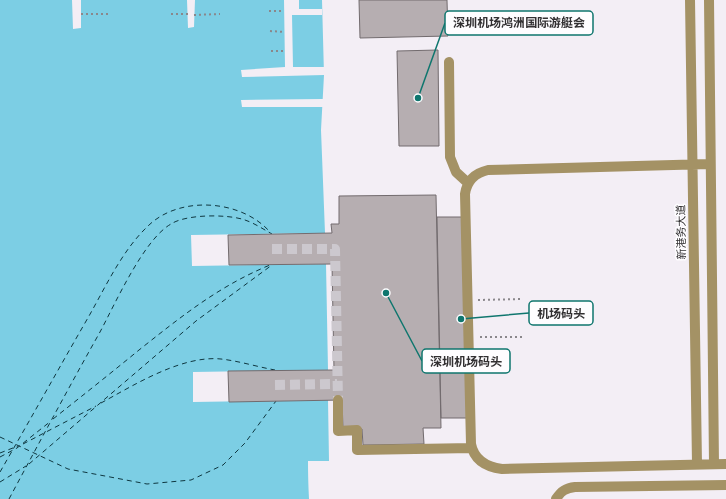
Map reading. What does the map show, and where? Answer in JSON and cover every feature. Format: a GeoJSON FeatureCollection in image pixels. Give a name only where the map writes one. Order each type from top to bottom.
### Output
{"type":"FeatureCollection","features":[{"type":"Feature","properties":{"kind":"street","name":"新港务大道"},"geometry":{"type":"LineString","coordinates":[[690,0],[697,464]]}},
{"type":"Feature","properties":{"kind":"street"},"geometry":{"type":"LineString","coordinates":[[709,0],[714,464]]}},
{"type":"Feature","properties":{"kind":"street"},"geometry":{"type":"LineString","coordinates":[[449,62],[450,157],[456,172],[468,183]]}},
{"type":"Feature","properties":{"kind":"street"},"geometry":{"type":"LineString","coordinates":[[710,164],[488,170],[476,174],[468,183],[465,194],[472,448],[478,459],[484,464],[492,468],[502,469],[726,464]]}},
{"type":"Feature","properties":{"kind":"street"},"geometry":{"type":"LineString","coordinates":[[338,400],[338,430],[357,430],[357,450],[472,448]]}},
{"type":"Feature","properties":{"kind":"street"},"geometry":{"type":"LineString","coordinates":[[556,499],[560,492],[567,488],[575,487],[726,484]]}},
{"type":"Feature","properties":{"kind":"path"},"geometry":{"type":"LineString","coordinates":[[270,11],[284,11]]}},
{"type":"Feature","properties":{"kind":"path"},"geometry":{"type":"LineString","coordinates":[[81,14],[109,14]]}},
{"type":"Feature","properties":{"kind":"path"},"geometry":{"type":"LineString","coordinates":[[171,14],[188,14]]}},
{"type":"Feature","properties":{"kind":"path"},"geometry":{"type":"LineString","coordinates":[[194,15],[220,14]]}},
{"type":"Feature","properties":{"kind":"path"},"geometry":{"type":"LineString","coordinates":[[270,31],[284,32]]}},
{"type":"Feature","properties":{"kind":"path"},"geometry":{"type":"LineString","coordinates":[[271,50],[285,50]]}},
{"type":"Feature","properties":{"kind":"path"},"geometry":{"type":"LineString","coordinates":[[468,300],[523,299]]}},
{"type":"Feature","properties":{"kind":"path"},"geometry":{"type":"LineString","coordinates":[[469,337],[524,337]]}},
{"type":"Feature","properties":{"kind":"water"},"geometry":{"type":"Polygon","coordinates":[[[0,0],[322,0],[324,75],[321,130],[325,233],[191,235],[192,266],[326,264],[328,370],[193,372],[193,402],[328,400],[329,461],[308,461],[309,499],[0,499],[0,0]]]}},
{"type":"Feature","properties":{"kind":"pier"},"geometry":{"type":"Polygon","coordinates":[[[72,0],[81,0],[81,28],[73,29],[72,0]]]}},
{"type":"Feature","properties":{"kind":"pier"},"geometry":{"type":"Polygon","coordinates":[[[187,0],[195,0],[194,27],[188,28],[187,0]]]}},
{"type":"Feature","properties":{"kind":"pier"},"geometry":{"type":"Polygon","coordinates":[[[284,0],[299,0],[299,9],[322,9],[322,15],[292,15],[293,67],[324,67],[324,75],[242,77],[241,70],[285,67],[284,0]]]}},
{"type":"Feature","properties":{"kind":"pier"},"geometry":{"type":"Polygon","coordinates":[[[323,99],[323,107],[242,107],[241,100],[323,99]]]}},
{"type":"Feature","properties":{"kind":"pier"},"geometry":{"type":"Polygon","coordinates":[[[308,461],[329,461],[329,463],[310,463],[311,499],[309,499],[308,461]]]}},
{"type":"Feature","properties":{"kind":"building"},"geometry":{"type":"Polygon","coordinates":[[[359,0],[447,0],[448,36],[360,38],[359,0]]]}},
{"type":"Feature","properties":{"kind":"building"},"geometry":{"type":"Polygon","coordinates":[[[438,50],[439,146],[399,146],[397,51],[438,50]]]}},
{"type":"Feature","properties":{"kind":"building"},"geometry":{"type":"Polygon","coordinates":[[[436,195],[441,428],[423,428],[424,444],[363,445],[362,429],[343,429],[342,400],[229,402],[228,371],[334,370],[332,264],[229,265],[228,235],[332,233],[331,224],[339,224],[339,196],[436,195]]]}},
{"type":"Feature","properties":{"kind":"building"},"geometry":{"type":"Polygon","coordinates":[[[437,217],[464,217],[468,418],[441,418],[437,217]]]}},
{"type":"Feature","properties":{"kind":"ferry route"},"geometry":{"type":"LineString","coordinates":[[0,472],[115,269],[138,236],[147,227],[160,217],[175,210],[192,206],[209,205],[227,207],[243,213],[258,221],[270,232]]}},
{"type":"Feature","properties":{"kind":"ferry route"},"geometry":{"type":"LineString","coordinates":[[9,499],[131,273],[151,243],[161,232],[171,224],[186,218],[218,216],[245,220],[272,234]]}},
{"type":"Feature","properties":{"kind":"ferry route"},"geometry":{"type":"LineString","coordinates":[[53,419],[186,314],[234,282],[270,265]]}},
{"type":"Feature","properties":{"kind":"ferry route"},"geometry":{"type":"LineString","coordinates":[[29,464],[196,321],[272,265]]}},
{"type":"Feature","properties":{"kind":"ferry route"},"geometry":{"type":"LineString","coordinates":[[101,403],[143,380],[175,366],[190,362],[206,359],[221,359],[275,370]]}},
{"type":"Feature","properties":{"kind":"ferry route"},"geometry":{"type":"LineString","coordinates":[[0,437],[68,469],[147,484],[191,480],[223,465],[245,443],[276,401]]}},
{"type":"Feature","properties":{"kind":"ferry route"},"geometry":{"type":"LineString","coordinates":[[23,444],[96,406]]}},
{"type":"Feature","properties":{"kind":"ferry route"},"geometry":{"type":"LineString","coordinates":[[0,457],[17,448],[51,421]]}},
{"type":"Feature","properties":{"kind":"ferry route"},"geometry":{"type":"LineString","coordinates":[[0,453],[18,446]]}},
{"type":"Feature","properties":{"kind":"ferry route"},"geometry":{"type":"LineString","coordinates":[[0,482],[26,466]]}},
{"type":"Feature","properties":{"kind":"tunnel"},"geometry":{"type":"LineString","coordinates":[[272,249],[335,249],[338,400]]}},
{"type":"Feature","properties":{"kind":"tunnel"},"geometry":{"type":"LineString","coordinates":[[275,385],[337,384]]}},
{"type":"Feature","properties":{"kind":"place","name":"深圳机场鸿洲国际游艇会"},"geometry":{"type":"Point","coordinates":[418,98]}},
{"type":"Feature","properties":{"kind":"place","name":"深圳机场码头"},"geometry":{"type":"Point","coordinates":[386,293]}},
{"type":"Feature","properties":{"kind":"place","name":"机场码头"},"geometry":{"type":"Point","coordinates":[461,319]}}]}
